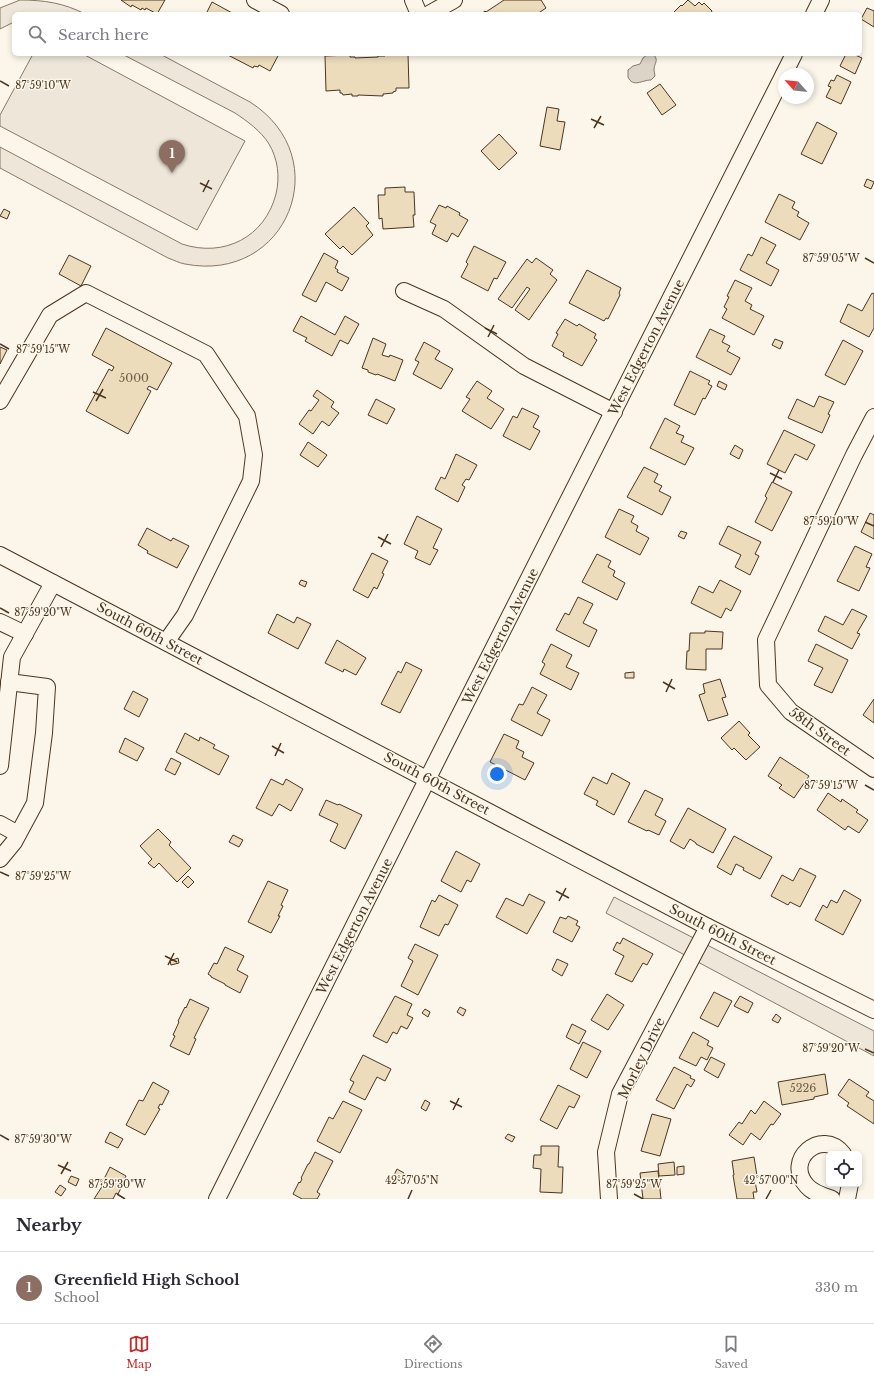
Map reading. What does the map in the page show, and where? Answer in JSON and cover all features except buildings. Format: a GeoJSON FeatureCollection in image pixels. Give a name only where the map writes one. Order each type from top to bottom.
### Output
{"type":"FeatureCollection","features":[{"type":"Feature","properties":{"kind":"street"},"geometry":{"type":"LineString","coordinates":[[255,0],[277,12]]}},
{"type":"Feature","properties":{"kind":"street"},"geometry":{"type":"LineString","coordinates":[[413,0],[418,12]]}},
{"type":"Feature","properties":{"kind":"street"},"geometry":{"type":"LineString","coordinates":[[433,12],[454,0]]}},
{"type":"Feature","properties":{"kind":"street"},"geometry":{"type":"LineString","coordinates":[[815,12],[821,0]]}},
{"type":"Feature","properties":{"kind":"street","name":"West Edgerton Avenue"},"geometry":{"type":"LineString","coordinates":[[787,68],[793,56]]}},
{"type":"Feature","properties":{"kind":"street","name":"West Edgerton Avenue"},"geometry":{"type":"LineString","coordinates":[[217,1199],[778,86]]}},
{"type":"Feature","properties":{"kind":"street"},"geometry":{"type":"LineString","coordinates":[[404,291],[444,309],[524,366],[614,412]]}},
{"type":"Feature","properties":{"kind":"street"},"geometry":{"type":"LineString","coordinates":[[0,401],[50,315],[86,293],[206,354],[247,416],[254,455],[251,481],[185,615],[166,642]]}},
{"type":"Feature","properties":{"kind":"street","name":"58th Street"},"geometry":{"type":"LineString","coordinates":[[874,417],[854,455],[766,640],[768,685],[791,712],[874,769]]}},
{"type":"Feature","properties":{"kind":"street","name":"South 60th Street"},"geometry":{"type":"LineString","coordinates":[[0,555],[708,927],[874,1010]]}},
{"type":"Feature","properties":{"kind":"street"},"geometry":{"type":"LineString","coordinates":[[0,766],[12,657],[53,582]]}},
{"type":"Feature","properties":{"kind":"street"},"geometry":{"type":"LineString","coordinates":[[0,622],[25,634]]}},
{"type":"Feature","properties":{"kind":"street"},"geometry":{"type":"LineString","coordinates":[[0,859],[14,842],[35,803],[44,733],[47,687],[10,682]]}},
{"type":"Feature","properties":{"kind":"street"},"geometry":{"type":"LineString","coordinates":[[0,824],[18,834]]}},
{"type":"Feature","properties":{"kind":"street","name":"Morley Drive"},"geometry":{"type":"LineString","coordinates":[[609,1199],[606,1152],[620,1094],[708,927]]}},
{"type":"Feature","properties":{"kind":"street"},"geometry":{"type":"LineString","coordinates":[[832,1199],[819,1194],[807,1186],[800,1172],[801,1158],[808,1149],[822,1143],[835,1146],[840,1151]]}},
{"type":"Feature","properties":{"kind":"street"},"geometry":{"type":"LineString","coordinates":[[847,1199],[849,1187]]}},
{"type":"Feature","properties":{"kind":"shaded area"},"geometry":{"type":"Polygon","coordinates":[[[20,0],[54,3],[81,12],[12,12],[12,23],[0,29],[0,8],[20,0]]]}},
{"type":"Feature","properties":{"kind":"shaded area"},"geometry":{"type":"Polygon","coordinates":[[[32,56],[87,56],[245,141],[197,230],[0,126],[0,115],[32,56]]]}},
{"type":"Feature","properties":{"kind":"shaded area"},"geometry":{"type":"Polygon","coordinates":[[[126,56],[164,56],[250,102],[277,126],[291,154],[295,183],[289,212],[274,236],[251,255],[221,265],[185,264],[168,258],[0,168],[0,147],[182,244],[198,248],[227,246],[241,240],[263,222],[271,209],[276,194],[278,175],[272,150],[266,139],[254,127],[235,113],[126,56]]]}},
{"type":"Feature","properties":{"kind":"shaded area"},"geometry":{"type":"Polygon","coordinates":[[[646,56],[654,56],[656,59],[654,68],[655,76],[651,80],[638,83],[632,82],[628,77],[628,70],[633,66],[640,64],[646,56]]]}},
{"type":"Feature","properties":{"kind":"shaded area"},"geometry":{"type":"Polygon","coordinates":[[[614,897],[874,1031],[874,1056],[606,913],[614,897]]]}},
{"type":"Feature","properties":{"kind":"place","name":"Greenfield High School"},"geometry":{"type":"Point","coordinates":[172,173]}}]}
